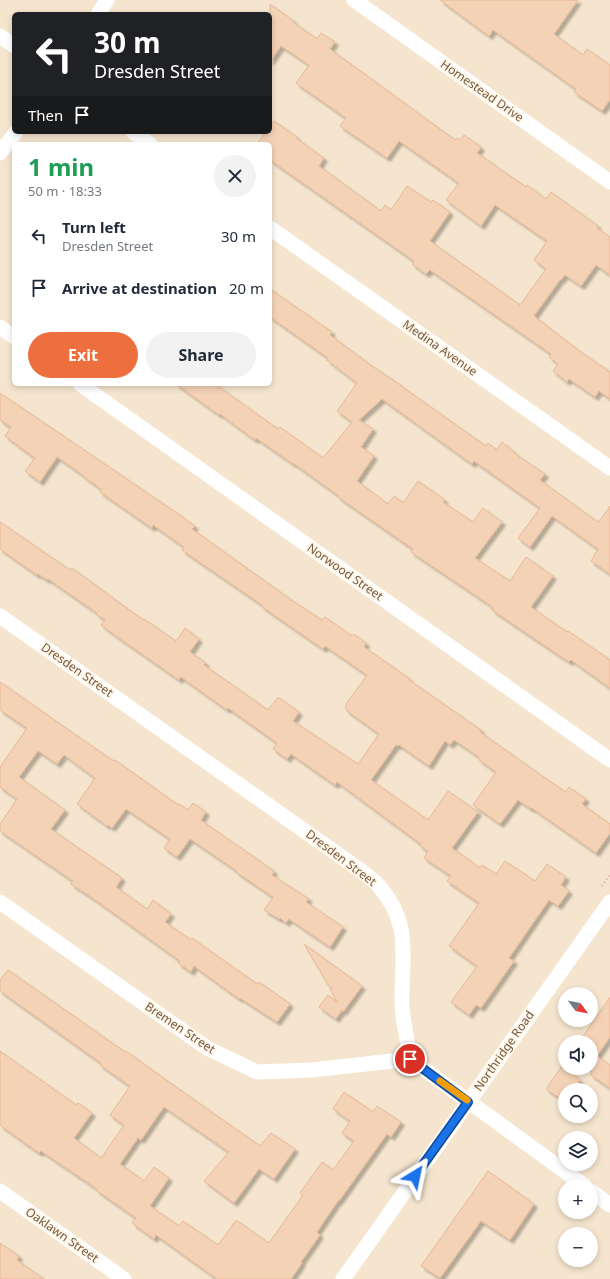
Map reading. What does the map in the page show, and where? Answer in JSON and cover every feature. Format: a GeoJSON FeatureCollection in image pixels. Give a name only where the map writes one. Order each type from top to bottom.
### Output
{"type":"FeatureCollection","features":[{"type":"Feature","properties":{"kind":"street"},"geometry":{"type":"LineString","coordinates":[[99,12],[107,0]]}},
{"type":"Feature","properties":{"kind":"street","name":"Homestead Drive"},"geometry":{"type":"LineString","coordinates":[[354,0],[610,182]]}},
{"type":"Feature","properties":{"kind":"street"},"geometry":{"type":"LineString","coordinates":[[0,36],[12,45]]}},
{"type":"Feature","properties":{"kind":"street"},"geometry":{"type":"LineString","coordinates":[[0,153],[14,134]]}},
{"type":"Feature","properties":{"kind":"street"},"geometry":{"type":"LineString","coordinates":[[136,134],[147,142]]}},
{"type":"Feature","properties":{"kind":"street","name":"Medina Avenue"},"geometry":{"type":"LineString","coordinates":[[272,229],[610,468]]}},
{"type":"Feature","properties":{"kind":"street"},"geometry":{"type":"LineString","coordinates":[[0,327],[12,336]]}},
{"type":"Feature","properties":{"kind":"street","name":"Norwood Street"},"geometry":{"type":"LineString","coordinates":[[83,386],[610,760]]}},
{"type":"Feature","properties":{"kind":"street","name":"Dresden Street"},"geometry":{"type":"LineString","coordinates":[[0,616],[357,868],[377,884],[392,904],[401,927],[404,958],[402,1006],[410,1059]]}},
{"type":"Feature","properties":{"kind":"street","name":"Bremen Street"},"geometry":{"type":"LineString","coordinates":[[0,902],[207,1048],[257,1072],[312,1070],[410,1059]]}},
{"type":"Feature","properties":{"kind":"street","name":"Northridge Road"},"geometry":{"type":"LineString","coordinates":[[343,1279],[610,902]]}},
{"type":"Feature","properties":{"kind":"street"},"geometry":{"type":"LineString","coordinates":[[410,1059],[575,1179]]}},
{"type":"Feature","properties":{"kind":"street","name":"Oaklawn Street"},"geometry":{"type":"LineString","coordinates":[[0,1191],[124,1279]]}},
{"type":"Feature","properties":{"kind":"street"},"geometry":{"type":"LineString","coordinates":[[598,1196],[610,1204]]}},
{"type":"Feature","properties":{"kind":"shaded area"},"geometry":{"type":"Polygon","coordinates":[[[0,0],[610,0],[610,1279],[0,1279],[0,0]]]}},
{"type":"Feature","properties":{"kind":"building"},"geometry":{"type":"Polygon","coordinates":[[[440,0],[578,0],[554,34],[583,55],[587,49],[610,65],[610,100],[602,111],[574,92],[576,89],[493,30],[489,36],[440,0]]]}},
{"type":"Feature","properties":{"kind":"building"},"geometry":{"type":"Polygon","coordinates":[[[270,4],[317,39],[321,33],[335,42],[330,49],[455,140],[457,138],[460,140],[464,135],[481,147],[477,153],[546,199],[551,192],[598,226],[597,228],[610,237],[610,275],[596,265],[581,286],[565,275],[534,316],[578,350],[610,372],[610,399],[599,391],[595,397],[569,379],[567,382],[553,371],[558,364],[549,357],[551,354],[430,270],[426,274],[412,264],[414,261],[272,161],[272,142],[258,142],[264,134],[272,134],[272,124],[274,121],[324,158],[319,166],[381,211],[385,205],[391,210],[407,186],[431,202],[433,200],[450,212],[430,241],[520,305],[546,269],[534,260],[547,241],[495,205],[481,226],[446,200],[459,183],[399,141],[387,158],[340,126],[346,118],[296,83],[309,65],[281,46],[272,59],[272,12],[270,12],[270,4]]]}},
{"type":"Feature","properties":{"kind":"building"},"geometry":{"type":"Polygon","coordinates":[[[272,290],[332,332],[330,335],[372,366],[486,446],[488,443],[497,450],[502,442],[514,453],[545,474],[540,480],[595,520],[599,522],[610,506],[610,574],[591,561],[598,549],[552,516],[530,547],[518,538],[540,508],[474,461],[472,464],[382,399],[359,420],[373,429],[361,447],[374,456],[357,481],[388,504],[394,496],[403,503],[418,481],[445,500],[443,502],[473,522],[483,508],[502,522],[475,558],[510,581],[526,557],[553,576],[531,607],[610,660],[610,688],[571,660],[569,662],[492,610],[493,608],[484,601],[411,552],[413,549],[338,497],[339,496],[293,463],[256,438],[255,440],[179,386],[218,386],[278,429],[280,427],[323,458],[352,422],[337,411],[357,383],[327,360],[328,358],[272,318],[272,290]]]}},
{"type":"Feature","properties":{"kind":"building"},"geometry":{"type":"Polygon","coordinates":[[[0,393],[195,526],[192,529],[290,599],[322,620],[325,617],[352,636],[354,634],[366,643],[364,647],[481,730],[480,732],[565,792],[569,787],[586,799],[582,804],[610,824],[610,833],[596,853],[532,808],[531,809],[518,800],[500,824],[473,805],[496,772],[478,759],[479,757],[454,740],[450,745],[445,741],[429,766],[399,745],[396,745],[371,780],[428,820],[448,791],[478,812],[452,848],[480,868],[482,865],[496,874],[505,861],[535,881],[547,864],[566,877],[561,885],[569,891],[558,906],[549,900],[509,958],[514,961],[481,1008],[476,1005],[469,1015],[451,1002],[477,966],[449,946],[479,903],[447,881],[451,876],[424,858],[428,851],[419,845],[421,844],[337,782],[335,785],[291,754],[287,759],[273,749],[277,743],[228,708],[227,710],[181,677],[179,680],[116,636],[101,625],[105,620],[96,614],[97,613],[48,579],[47,580],[38,574],[37,575],[0,549],[0,522],[70,570],[72,568],[143,620],[144,619],[176,641],[185,628],[199,639],[190,652],[206,663],[204,665],[268,710],[278,697],[299,712],[293,721],[358,764],[379,734],[346,710],[346,704],[367,675],[325,646],[323,649],[261,606],[262,605],[182,550],[184,547],[153,525],[152,528],[100,492],[101,489],[57,457],[40,482],[25,471],[35,458],[5,436],[11,427],[0,420],[0,393]]]}},
{"type":"Feature","properties":{"kind":"building"},"geometry":{"type":"Polygon","coordinates":[[[0,682],[106,756],[114,761],[115,760],[178,805],[179,804],[188,810],[193,803],[206,812],[201,820],[202,821],[274,871],[272,875],[309,899],[306,902],[343,927],[330,947],[289,919],[286,923],[280,918],[279,919],[264,910],[273,897],[190,839],[177,857],[164,848],[170,839],[126,809],[112,828],[108,825],[107,826],[77,804],[95,778],[64,755],[57,764],[38,751],[19,777],[65,810],[51,829],[122,878],[116,887],[147,909],[153,900],[171,914],[165,922],[191,940],[192,938],[257,984],[259,982],[290,1004],[277,1022],[240,998],[239,999],[194,966],[191,972],[178,963],[180,961],[71,884],[73,881],[0,831],[0,824],[17,799],[0,787],[0,767],[27,728],[0,710],[0,682]]]}},
{"type":"Feature","properties":{"kind":"building"},"geometry":{"type":"Polygon","coordinates":[[[304,944],[362,986],[336,1019],[319,1007],[328,995],[337,1002],[331,991],[332,988],[328,985],[304,944]]]}},
{"type":"Feature","properties":{"kind":"building"},"geometry":{"type":"Polygon","coordinates":[[[8,970],[260,1146],[271,1133],[295,1149],[274,1179],[259,1169],[234,1203],[204,1181],[229,1152],[164,1107],[141,1140],[138,1138],[120,1164],[144,1181],[154,1167],[169,1178],[150,1206],[179,1226],[183,1221],[218,1245],[236,1220],[269,1243],[303,1195],[300,1193],[322,1162],[333,1170],[354,1141],[342,1133],[350,1121],[333,1109],[344,1092],[373,1112],[377,1106],[401,1122],[391,1137],[387,1134],[338,1201],[317,1232],[320,1235],[291,1279],[217,1279],[156,1235],[154,1239],[132,1223],[136,1218],[96,1190],[97,1189],[41,1151],[39,1153],[0,1125],[0,1051],[76,1105],[78,1103],[92,1113],[74,1138],[101,1158],[124,1125],[110,1115],[130,1086],[100,1065],[101,1063],[0,991],[0,980],[8,970]]]}},
{"type":"Feature","properties":{"kind":"building"},"geometry":{"type":"Polygon","coordinates":[[[610,997],[610,1037],[598,1055],[598,1035],[584,1035],[589,1027],[598,1027],[598,1014],[610,997]]]}},
{"type":"Feature","properties":{"kind":"building"},"geometry":{"type":"Polygon","coordinates":[[[598,1057],[610,1065],[610,1088],[591,1075],[598,1075],[598,1057]]]}},
{"type":"Feature","properties":{"kind":"building"},"geometry":{"type":"Polygon","coordinates":[[[558,1072],[558,1075],[574,1075],[580,1080],[578,1083],[558,1083],[558,1097],[546,1089],[558,1072]]]}},
{"type":"Feature","properties":{"kind":"building"},"geometry":{"type":"Polygon","coordinates":[[[488,1171],[534,1204],[510,1240],[481,1221],[440,1278],[421,1266],[488,1171]]]}},
{"type":"Feature","properties":{"kind":"building"},"geometry":{"type":"Polygon","coordinates":[[[0,1243],[19,1256],[17,1260],[44,1279],[0,1279],[0,1243]]]}},
{"type":"Feature","properties":{"kind":"slow traffic"},"geometry":{"type":"LineString","coordinates":[[440,1081],[467,1100]]}},
{"type":"Feature","properties":{"kind":"route"},"geometry":{"type":"LineString","coordinates":[[410,1059],[468,1102],[415,1176]]}}]}
